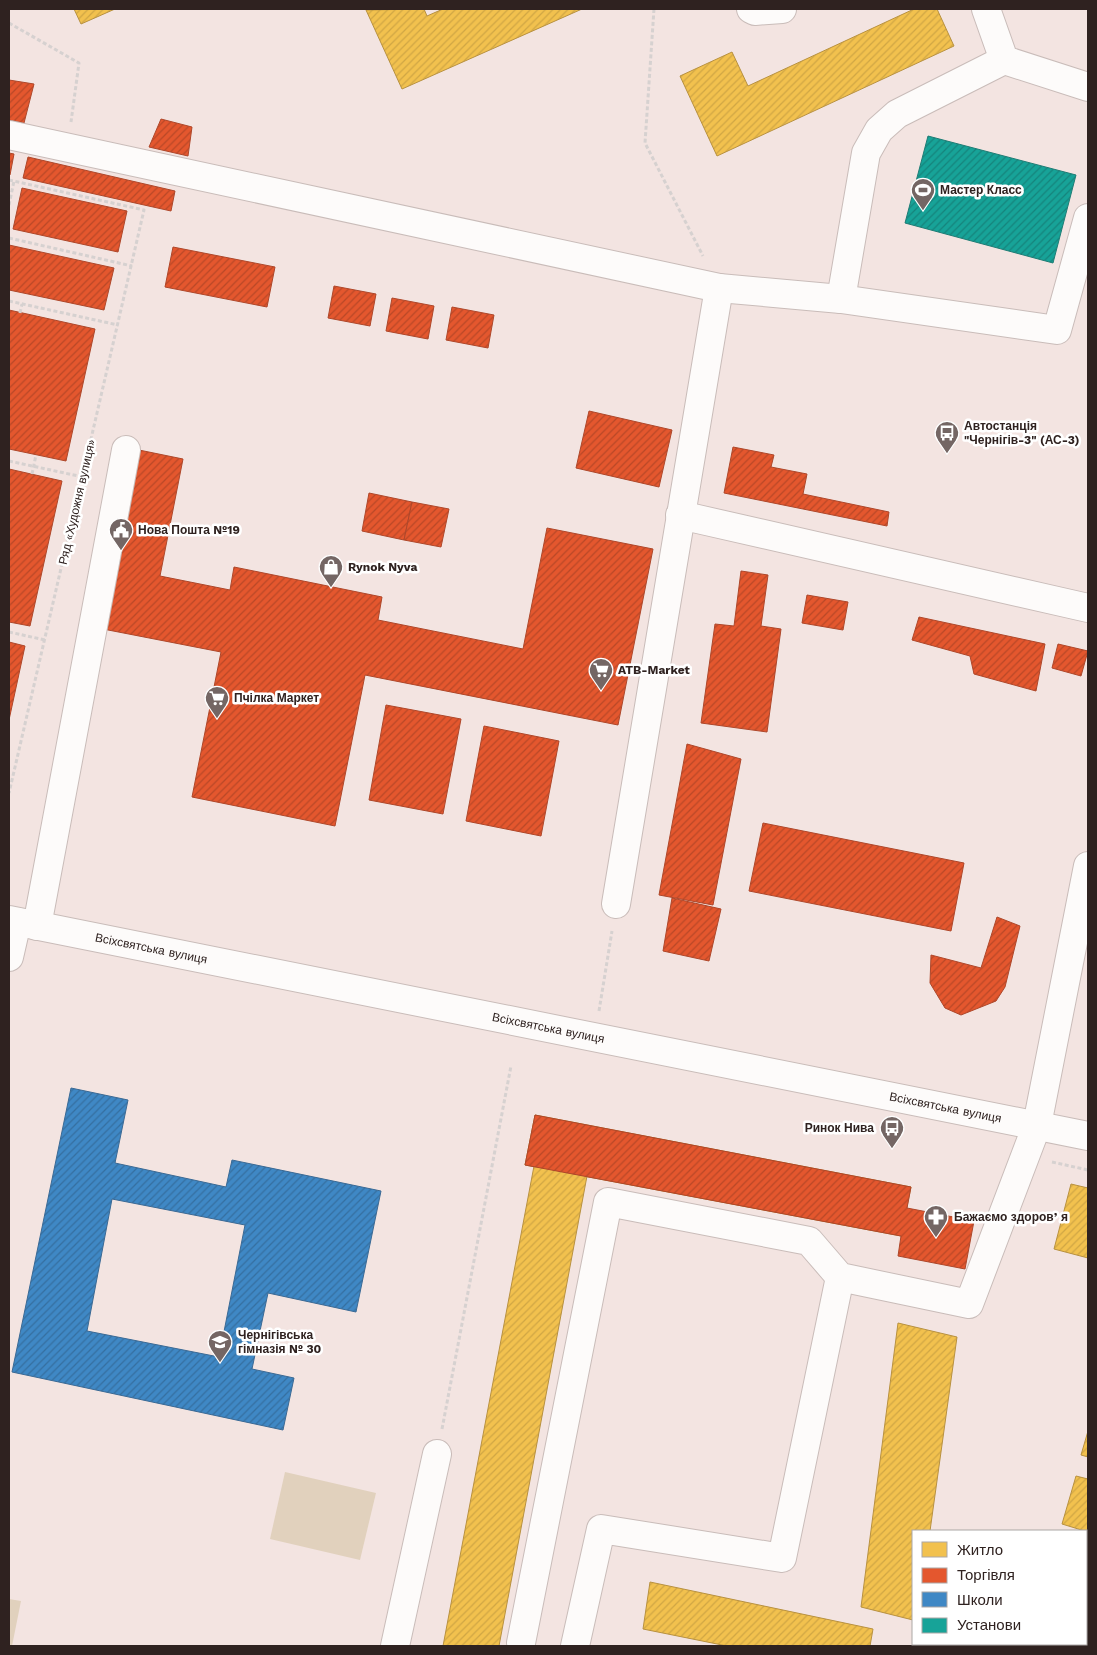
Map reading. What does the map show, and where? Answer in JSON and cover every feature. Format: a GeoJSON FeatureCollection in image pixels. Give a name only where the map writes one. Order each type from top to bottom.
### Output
{"type":"FeatureCollection","features":[{"type":"Feature","properties":{"kind":"street"},"geometry":{"type":"LineString","coordinates":[[751,9],[755,11],[782,9]]}},
{"type":"Feature","properties":{"kind":"street"},"geometry":{"type":"LineString","coordinates":[[986,9],[1004,60]]}},
{"type":"Feature","properties":{"kind":"street"},"geometry":{"type":"LineString","coordinates":[[840,299],[866,153],[879,130],[897,114],[1004,60],[1088,87]]}},
{"type":"Feature","properties":{"kind":"street"},"geometry":{"type":"LineString","coordinates":[[9,135],[720,288],[840,299],[1057,330],[1088,218]]}},
{"type":"Feature","properties":{"kind":"street"},"geometry":{"type":"LineString","coordinates":[[616,904],[680,515],[720,288]]}},
{"type":"Feature","properties":{"kind":"street"},"geometry":{"type":"LineString","coordinates":[[9,957],[21,923],[126,450]]}},
{"type":"Feature","properties":{"kind":"street"},"geometry":{"type":"LineString","coordinates":[[680,515],[1088,608]]}},
{"type":"Feature","properties":{"kind":"street"},"geometry":{"type":"LineString","coordinates":[[521,1643],[608,1202],[809,1241],[840,1277],[969,1304],[1038,1125],[1088,866]]}},
{"type":"Feature","properties":{"kind":"street","name":"Всіхсвятська вулиця"},"geometry":{"type":"LineString","coordinates":[[21,923],[1088,1136]]}},
{"type":"Feature","properties":{"kind":"street"},"geometry":{"type":"LineString","coordinates":[[576,1646],[601,1529],[782,1558],[840,1277]]}},
{"type":"Feature","properties":{"kind":"street"},"geometry":{"type":"LineString","coordinates":[[395,1646],[437,1454]]}},
{"type":"Feature","properties":{"kind":"path"},"geometry":{"type":"LineString","coordinates":[[654,9],[645,143],[720,288]]}},
{"type":"Feature","properties":{"kind":"path"},"geometry":{"type":"LineString","coordinates":[[9,23],[78,63],[68,148]]}},
{"type":"Feature","properties":{"kind":"path"},"geometry":{"type":"LineString","coordinates":[[9,180],[14,181],[9,205]]}},
{"type":"Feature","properties":{"kind":"path","name":"Ряд «Художня вулиця»"},"geometry":{"type":"LineString","coordinates":[[9,793],[144,210],[14,181]]}},
{"type":"Feature","properties":{"kind":"path"},"geometry":{"type":"LineString","coordinates":[[9,238],[132,266]]}},
{"type":"Feature","properties":{"kind":"path"},"geometry":{"type":"LineString","coordinates":[[9,300],[118,325]]}},
{"type":"Feature","properties":{"kind":"path"},"geometry":{"type":"LineString","coordinates":[[20,313],[22,304]]}},
{"type":"Feature","properties":{"kind":"path"},"geometry":{"type":"LineString","coordinates":[[32,474],[36,455]]}},
{"type":"Feature","properties":{"kind":"path"},"geometry":{"type":"LineString","coordinates":[[9,460],[83,477]]}},
{"type":"Feature","properties":{"kind":"path"},"geometry":{"type":"LineString","coordinates":[[9,632],[45,640]]}},
{"type":"Feature","properties":{"kind":"path"},"geometry":{"type":"LineString","coordinates":[[595,1037],[610,944]]}},
{"type":"Feature","properties":{"kind":"path"},"geometry":{"type":"LineString","coordinates":[[445,1408],[511,1066]]}},
{"type":"Feature","properties":{"kind":"path"},"geometry":{"type":"LineString","coordinates":[[1026,1156],[1088,1170]]}},
{"type":"Feature","properties":{"kind":"shaded area"},"geometry":{"type":"Polygon","coordinates":[[[285,1472],[376,1493],[360,1560],[270,1539],[285,1472]]]}},
{"type":"Feature","properties":{"kind":"shaded area"},"geometry":{"type":"Polygon","coordinates":[[[9,1599],[21,1601],[12,1646],[9,1646],[9,1599]]]}},
{"type":"Feature","properties":{"kind":"building: Житло"},"geometry":{"type":"Polygon","coordinates":[[[74,9],[115,9],[81,24],[74,9]]]}},
{"type":"Feature","properties":{"kind":"building: Житло"},"geometry":{"type":"Polygon","coordinates":[[[424,9],[427,16],[443,9],[582,9],[402,89],[366,10],[424,9]]]}},
{"type":"Feature","properties":{"kind":"building: Житло"},"geometry":{"type":"Polygon","coordinates":[[[914,9],[937,9],[954,46],[717,156],[680,76],[732,52],[748,86],[914,9]]]}},
{"type":"Feature","properties":{"kind":"building: Житло"},"geometry":{"type":"Polygon","coordinates":[[[535,1115],[911,1187],[901,1236],[525,1165],[535,1115]]]}},
{"type":"Feature","properties":{"kind":"building: Житло"},"geometry":{"type":"Polygon","coordinates":[[[534,1166],[587,1176],[499,1646],[443,1646],[534,1166]]]}},
{"type":"Feature","properties":{"kind":"building: Житло"},"geometry":{"type":"Polygon","coordinates":[[[1071,1184],[1088,1188],[1088,1258],[1054,1249],[1071,1184]]]}},
{"type":"Feature","properties":{"kind":"building: Житло"},"geometry":{"type":"Polygon","coordinates":[[[898,1323],[957,1337],[930,1530],[912,1530],[912,1620],[861,1607],[898,1323]]]}},
{"type":"Feature","properties":{"kind":"building: Житло"},"geometry":{"type":"Polygon","coordinates":[[[1088,1431],[1088,1457],[1081,1455],[1088,1431]]]}},
{"type":"Feature","properties":{"kind":"building: Житло"},"geometry":{"type":"Polygon","coordinates":[[[1076,1476],[1088,1479],[1088,1532],[1087,1530],[1062,1524],[1076,1476]]]}},
{"type":"Feature","properties":{"kind":"building: Житло"},"geometry":{"type":"Polygon","coordinates":[[[650,1582],[873,1629],[870,1646],[727,1646],[643,1629],[650,1582]]]}},
{"type":"Feature","properties":{"kind":"building: Житло"},"geometry":{"type":"Polygon","coordinates":[[[1030,1645],[1076,1645],[1075,1646],[1030,1645]]]}},
{"type":"Feature","properties":{"kind":"building: Торгівля"},"geometry":{"type":"Polygon","coordinates":[[[9,80],[34,84],[24,123],[9,120],[9,80]]]}},
{"type":"Feature","properties":{"kind":"building: Торгівля"},"geometry":{"type":"Polygon","coordinates":[[[161,119],[192,127],[188,156],[149,147],[161,119]]]}},
{"type":"Feature","properties":{"kind":"building: Торгівля"},"geometry":{"type":"Polygon","coordinates":[[[9,153],[14,154],[10,175],[9,175],[9,153]]]}},
{"type":"Feature","properties":{"kind":"building: Торгівля"},"geometry":{"type":"Polygon","coordinates":[[[28,157],[175,191],[171,211],[23,178],[28,157]]]}},
{"type":"Feature","properties":{"kind":"building: Торгівля"},"geometry":{"type":"Polygon","coordinates":[[[22,188],[127,211],[118,252],[13,229],[22,188]]]}},
{"type":"Feature","properties":{"kind":"building: Торгівля"},"geometry":{"type":"Polygon","coordinates":[[[9,245],[114,268],[104,310],[9,290],[9,245]]]}},
{"type":"Feature","properties":{"kind":"building: Торгівля"},"geometry":{"type":"Polygon","coordinates":[[[173,247],[275,267],[267,307],[165,287],[173,247]]]}},
{"type":"Feature","properties":{"kind":"building: Торгівля"},"geometry":{"type":"Polygon","coordinates":[[[334,286],[376,294],[370,326],[328,318],[334,286]]]}},
{"type":"Feature","properties":{"kind":"building: Торгівля"},"geometry":{"type":"Polygon","coordinates":[[[392,298],[434,306],[428,339],[386,331],[392,298]]]}},
{"type":"Feature","properties":{"kind":"building: Торгівля"},"geometry":{"type":"Polygon","coordinates":[[[452,307],[494,315],[488,348],[446,340],[452,307]]]}},
{"type":"Feature","properties":{"kind":"building: Торгівля"},"geometry":{"type":"Polygon","coordinates":[[[9,310],[95,329],[66,461],[9,449],[9,310]]]}},
{"type":"Feature","properties":{"kind":"building: Торгівля"},"geometry":{"type":"Polygon","coordinates":[[[589,411],[672,430],[659,487],[576,468],[589,411]]]}},
{"type":"Feature","properties":{"kind":"building: Торгівля"},"geometry":{"type":"Polygon","coordinates":[[[733,447],[774,455],[771,467],[807,474],[803,494],[889,512],[887,526],[724,493],[733,447]]]}},
{"type":"Feature","properties":{"kind":"building: Торгівля"},"geometry":{"type":"Polygon","coordinates":[[[139,450],[183,459],[160,576],[230,590],[234,567],[382,597],[378,620],[523,649],[547,528],[653,549],[618,725],[365,675],[335,826],[192,797],[221,652],[103,629],[139,450]]]}},
{"type":"Feature","properties":{"kind":"building: Торгівля"},"geometry":{"type":"Polygon","coordinates":[[[9,469],[62,481],[30,626],[9,622],[9,469]]]}},
{"type":"Feature","properties":{"kind":"building: Торгівля"},"geometry":{"type":"Polygon","coordinates":[[[369,493],[412,502],[404,540],[362,531],[369,493]]]}},
{"type":"Feature","properties":{"kind":"building: Торгівля"},"geometry":{"type":"Polygon","coordinates":[[[412,502],[449,509],[441,547],[404,540],[412,502]]]}},
{"type":"Feature","properties":{"kind":"building: Торгівля"},"geometry":{"type":"Polygon","coordinates":[[[741,571],[768,575],[761,626],[781,629],[767,732],[701,723],[715,624],[734,626],[741,571]]]}},
{"type":"Feature","properties":{"kind":"building: Торгівля"},"geometry":{"type":"Polygon","coordinates":[[[807,595],[848,602],[843,630],[802,623],[807,595]]]}},
{"type":"Feature","properties":{"kind":"building: Торгівля"},"geometry":{"type":"Polygon","coordinates":[[[919,617],[1045,644],[1036,691],[974,674],[970,656],[912,640],[919,617]]]}},
{"type":"Feature","properties":{"kind":"building: Торгівля"},"geometry":{"type":"Polygon","coordinates":[[[9,642],[25,646],[9,720],[9,642]]]}},
{"type":"Feature","properties":{"kind":"building: Торгівля"},"geometry":{"type":"Polygon","coordinates":[[[1058,644],[1088,651],[1081,676],[1052,668],[1058,644]]]}},
{"type":"Feature","properties":{"kind":"building: Торгівля"},"geometry":{"type":"Polygon","coordinates":[[[386,705],[461,719],[443,814],[369,800],[386,705]]]}},
{"type":"Feature","properties":{"kind":"building: Торгівля"},"geometry":{"type":"Polygon","coordinates":[[[484,726],[559,741],[541,836],[466,821],[484,726]]]}},
{"type":"Feature","properties":{"kind":"building: Торгівля"},"geometry":{"type":"Polygon","coordinates":[[[687,744],[741,759],[713,905],[659,895],[687,744]]]}},
{"type":"Feature","properties":{"kind":"building: Торгівля"},"geometry":{"type":"Polygon","coordinates":[[[763,823],[964,863],[951,931],[749,891],[763,823]]]}},
{"type":"Feature","properties":{"kind":"building: Торгівля"},"geometry":{"type":"Polygon","coordinates":[[[672,898],[721,909],[709,961],[663,951],[672,898]]]}},
{"type":"Feature","properties":{"kind":"building: Торгівля"},"geometry":{"type":"Polygon","coordinates":[[[997,917],[1020,926],[1005,987],[996,1001],[961,1015],[945,1008],[930,983],[931,955],[981,968],[997,917]]]}},
{"type":"Feature","properties":{"kind":"building: Торгівля"},"geometry":{"type":"Polygon","coordinates":[[[535,1115],[911,1187],[907,1208],[974,1221],[965,1269],[898,1256],[901,1236],[525,1165],[535,1115]]]}},
{"type":"Feature","properties":{"kind":"building: Школи"},"geometry":{"type":"Polygon","coordinates":[[[71,1088],[128,1100],[115,1163],[226,1187],[232,1160],[381,1191],[356,1312],[268,1293],[252,1369],[294,1378],[283,1430],[12,1372],[71,1088]],[[112,1199],[87,1331],[219,1357],[245,1225],[112,1199]]]}},
{"type":"Feature","properties":{"kind":"building: Установи"},"geometry":{"type":"Polygon","coordinates":[[[928,136],[1076,175],[1053,263],[905,223],[928,136]]]}},
{"type":"Feature","properties":{"kind":"place","name":"Мастер Класс"},"geometry":{"type":"Point","coordinates":[923,211]}},
{"type":"Feature","properties":{"kind":"place","name":"Автостанція \"Чернігів-3\" (АС-3)"},"geometry":{"type":"Point","coordinates":[947,454]}},
{"type":"Feature","properties":{"kind":"place","name":"Нова Пошта №19"},"geometry":{"type":"Point","coordinates":[121,551]}},
{"type":"Feature","properties":{"kind":"place","name":"Rynok Nyva"},"geometry":{"type":"Point","coordinates":[331,588]}},
{"type":"Feature","properties":{"kind":"place","name":"ATB-Market"},"geometry":{"type":"Point","coordinates":[601,691]}},
{"type":"Feature","properties":{"kind":"place","name":"Пчілка Маркет"},"geometry":{"type":"Point","coordinates":[217,719]}},
{"type":"Feature","properties":{"kind":"place","name":"Ринок Нива"},"geometry":{"type":"Point","coordinates":[892,1149]}},
{"type":"Feature","properties":{"kind":"place","name":"Бажаємо здоровʼя"},"geometry":{"type":"Point","coordinates":[936,1238]}},
{"type":"Feature","properties":{"kind":"place","name":"Чернігівська гімназія № 30"},"geometry":{"type":"Point","coordinates":[220,1363]}}]}
